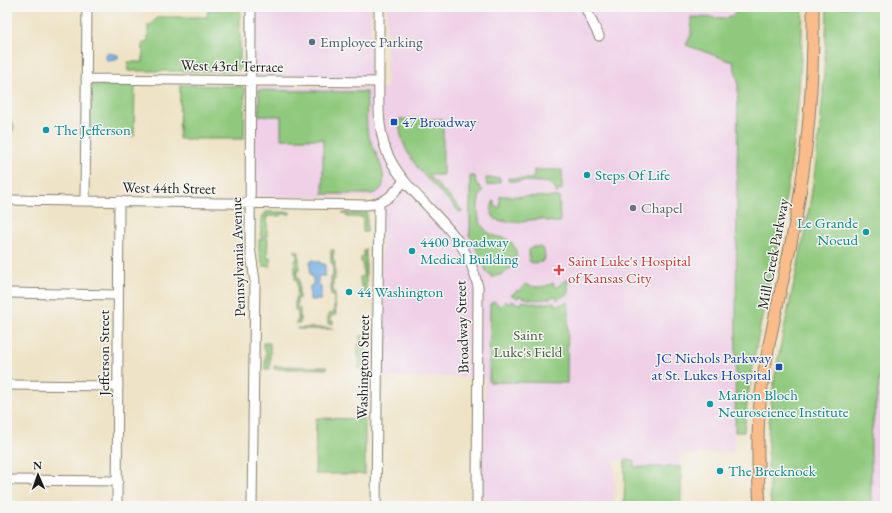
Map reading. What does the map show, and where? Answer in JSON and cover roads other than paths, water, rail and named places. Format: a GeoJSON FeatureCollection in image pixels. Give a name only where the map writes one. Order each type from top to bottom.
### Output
{"type":"FeatureCollection","features":[{"type":"Feature","properties":{"kind":"main road","name":"Mill Creek Parkway"},"geometry":{"type":"LineString","coordinates":[[760,506],[757,466],[758,418],[762,379],[796,218],[808,137],[814,39],[814,7]]}},
{"type":"Feature","properties":{"kind":"street"},"geometry":{"type":"LineString","coordinates":[[85,201],[86,7]]}},
{"type":"Feature","properties":{"kind":"street","name":"Pennsylvania Avenue"},"geometry":{"type":"LineString","coordinates":[[251,7],[250,247],[255,281],[252,506]]}},
{"type":"Feature","properties":{"kind":"street"},"geometry":{"type":"LineString","coordinates":[[379,7],[379,82]]}},
{"type":"Feature","properties":{"kind":"street"},"geometry":{"type":"LineString","coordinates":[[585,7],[599,36]]}},
{"type":"Feature","properties":{"kind":"street","name":"West 43rd Terrace"},"geometry":{"type":"LineString","coordinates":[[86,79],[379,82]]}},
{"type":"Feature","properties":{"kind":"street","name":"Broadway Street"},"geometry":{"type":"LineString","coordinates":[[379,82],[379,116],[383,139],[391,160],[404,181],[457,239],[467,255],[475,273],[478,287],[477,506]]}},
{"type":"Feature","properties":{"kind":"street"},"geometry":{"type":"LineString","coordinates":[[379,203],[391,197],[404,181]]}},
{"type":"Feature","properties":{"kind":"street","name":"West 44th Street"},"geometry":{"type":"LineString","coordinates":[[7,200],[367,205],[379,203]]}},
{"type":"Feature","properties":{"kind":"street","name":"Jefferson Street"},"geometry":{"type":"LineString","coordinates":[[117,506],[119,201]]}},
{"type":"Feature","properties":{"kind":"street","name":"Washington Street"},"geometry":{"type":"LineString","coordinates":[[376,506],[379,203]]}},
{"type":"Feature","properties":{"kind":"street"},"geometry":{"type":"LineString","coordinates":[[7,293],[118,295]]}},
{"type":"Feature","properties":{"kind":"street"},"geometry":{"type":"LineString","coordinates":[[7,385],[118,386]]}},
{"type":"Feature","properties":{"kind":"street"},"geometry":{"type":"LineString","coordinates":[[7,480],[118,481]]}},
{"type":"Feature","properties":{"kind":"water"},"geometry":{"type":"Polygon","coordinates":[[[107,53],[118,55],[118,58],[116,60],[108,61],[105,57],[107,53]]]}},
{"type":"Feature","properties":{"kind":"water"},"geometry":{"type":"Polygon","coordinates":[[[313,260],[320,262],[321,264],[325,264],[325,276],[318,276],[318,285],[321,286],[321,300],[310,300],[310,286],[313,285],[313,276],[310,276],[310,262],[313,260]]]}},
{"type":"Feature","properties":{"kind":"place","name":"Employee Parking"},"geometry":{"type":"Point","coordinates":[312,42]}},
{"type":"Feature","properties":{"kind":"place","name":"47 Broadway"},"geometry":{"type":"Point","coordinates":[394,122]}},
{"type":"Feature","properties":{"kind":"place","name":"The Jefferson"},"geometry":{"type":"Point","coordinates":[46,130]}},
{"type":"Feature","properties":{"kind":"place","name":"Steps Of Life"},"geometry":{"type":"Point","coordinates":[587,175]}},
{"type":"Feature","properties":{"kind":"place","name":"Chapel"},"geometry":{"type":"Point","coordinates":[633,208]}},
{"type":"Feature","properties":{"kind":"place","name":"Le Grande Noeud"},"geometry":{"type":"Point","coordinates":[866,232]}},
{"type":"Feature","properties":{"kind":"place","name":"4400 Broadway Medical Building"},"geometry":{"type":"Point","coordinates":[412,251]}},
{"type":"Feature","properties":{"kind":"place","name":"Saint Luke's Hospital of Kansas City"},"geometry":{"type":"Point","coordinates":[559,270]}},
{"type":"Feature","properties":{"kind":"place","name":"44 Washington"},"geometry":{"type":"Point","coordinates":[349,292]}},
{"type":"Feature","properties":{"kind":"place","name":"JC Nichols Parkway at St. Lukes Hospital"},"geometry":{"type":"Point","coordinates":[779,367]}},
{"type":"Feature","properties":{"kind":"place","name":"Marion Bloch Neuroscience Institute"},"geometry":{"type":"Point","coordinates":[710,404]}},
{"type":"Feature","properties":{"kind":"place","name":"The Brecknock"},"geometry":{"type":"Point","coordinates":[720,471]}},
{"type":"Feature","properties":{"kind":"park label","name":"Saint Luke's Field"},"geometry":{"type":"Point","coordinates":[528,344]}}]}
